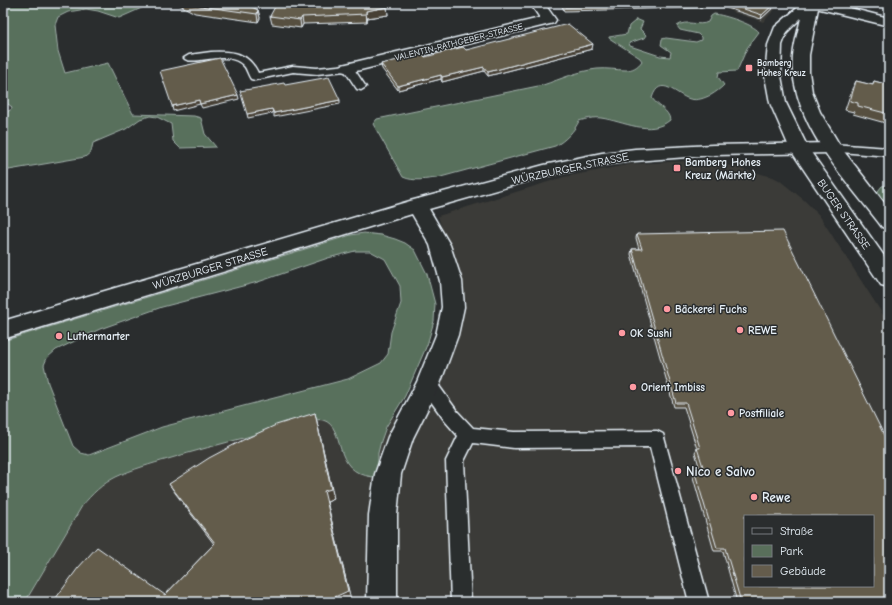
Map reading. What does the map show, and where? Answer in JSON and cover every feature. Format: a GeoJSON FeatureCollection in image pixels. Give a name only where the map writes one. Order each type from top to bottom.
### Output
{"type":"FeatureCollection","features":[{"type":"Feature","properties":{"kind":"street","name":"VALENTIN-RATHGEBER-STRASSE"},"geometry":{"type":"LineString","coordinates":[[348,68],[549,20],[537,3]]}},
{"type":"Feature","properties":{"kind":"street"},"geometry":{"type":"LineString","coordinates":[[812,3],[889,22]]}},
{"type":"Feature","properties":{"kind":"street"},"geometry":{"type":"LineString","coordinates":[[812,3],[805,32],[801,72],[802,83],[811,108],[832,148],[889,222]]}},
{"type":"Feature","properties":{"kind":"street"},"geometry":{"type":"LineString","coordinates":[[799,149],[778,103],[772,76],[773,62],[775,45],[780,30],[812,3]]}},
{"type":"Feature","properties":{"kind":"street","name":"WÜRZBURGER STRASSE"},"geometry":{"type":"LineString","coordinates":[[3,330],[417,206],[544,171],[602,159],[683,151],[832,148]]}},
{"type":"Feature","properties":{"kind":"street","name":"BUGER STRASSE"},"geometry":{"type":"LineString","coordinates":[[799,149],[889,279]]}},
{"type":"Feature","properties":{"kind":"street"},"geometry":{"type":"LineString","coordinates":[[382,602],[383,515],[388,474],[401,437],[428,384],[447,335],[453,307],[451,281],[440,245],[417,206]]}},
{"type":"Feature","properties":{"kind":"lane"},"geometry":{"type":"LineString","coordinates":[[189,58],[211,55],[239,58],[247,63],[255,77],[293,69],[317,71],[348,68],[361,87]]}},
{"type":"Feature","properties":{"kind":"lane"},"geometry":{"type":"LineString","coordinates":[[832,148],[889,152]]}},
{"type":"Feature","properties":{"kind":"lane"},"geometry":{"type":"LineString","coordinates":[[428,384],[452,416],[468,434],[514,440],[657,439],[699,602]]}},
{"type":"Feature","properties":{"kind":"lane"},"geometry":{"type":"LineString","coordinates":[[461,602],[455,462],[468,434]]}},
{"type":"Feature","properties":{"kind":"shaded area"},"geometry":{"type":"Polygon","coordinates":[[[715,3],[781,3],[763,22],[735,13],[715,3]]]}},
{"type":"Feature","properties":{"kind":"shaded area"},"geometry":{"type":"Polygon","coordinates":[[[707,160],[773,177],[804,200],[819,215],[889,324],[889,602],[25,602],[82,506],[103,484],[130,471],[268,430],[322,419],[330,422],[336,433],[340,451],[351,468],[365,476],[378,471],[378,453],[381,441],[392,417],[413,423],[455,344],[463,308],[455,266],[438,216],[564,177],[632,164],[707,160]]]}},
{"type":"Feature","properties":{"kind":"green space"},"geometry":{"type":"Polygon","coordinates":[[[3,3],[153,3],[119,18],[98,11],[86,9],[68,12],[58,17],[55,25],[58,51],[65,73],[108,63],[133,114],[194,116],[201,118],[205,134],[216,147],[180,148],[173,141],[171,124],[157,117],[150,116],[140,119],[126,129],[93,143],[91,152],[85,157],[3,171],[3,114],[12,109],[11,106],[3,101],[3,93],[8,86],[3,81],[3,3]]]}},
{"type":"Feature","properties":{"kind":"green space"},"geometry":{"type":"Polygon","coordinates":[[[714,14],[745,23],[759,32],[747,48],[737,71],[719,72],[718,77],[724,85],[711,95],[693,100],[669,88],[659,87],[655,91],[652,98],[667,113],[670,120],[662,125],[645,128],[601,118],[587,119],[579,121],[569,135],[555,146],[437,178],[416,180],[403,177],[373,124],[377,119],[543,85],[576,73],[590,70],[633,69],[642,61],[640,58],[609,37],[627,34],[629,26],[636,19],[643,22],[640,29],[646,35],[644,38],[629,43],[630,46],[660,56],[670,57],[671,52],[661,45],[662,39],[666,38],[696,42],[701,40],[701,37],[698,34],[680,30],[677,26],[684,23],[701,24],[708,22],[714,14]]]}},
{"type":"Feature","properties":{"kind":"green space"},"geometry":{"type":"Polygon","coordinates":[[[889,185],[889,209],[882,200],[878,191],[882,186],[889,185]]]}},
{"type":"Feature","properties":{"kind":"green space"},"geometry":{"type":"Polygon","coordinates":[[[364,233],[381,235],[405,243],[415,250],[427,274],[435,304],[434,321],[427,345],[405,396],[386,427],[378,453],[378,471],[373,477],[359,473],[350,467],[345,459],[335,431],[330,424],[323,420],[298,423],[274,429],[142,467],[122,474],[106,483],[82,506],[25,602],[3,602],[3,341],[351,235],[364,233]],[[355,251],[328,258],[258,282],[162,307],[100,329],[56,350],[47,358],[44,365],[48,383],[73,446],[81,453],[89,455],[162,427],[348,379],[381,363],[388,354],[391,332],[401,303],[400,286],[385,259],[370,251],[355,251]]]}},
{"type":"Feature","properties":{"kind":"building"},"geometry":{"type":"Polygon","coordinates":[[[189,3],[244,3],[258,10],[257,14],[193,5],[189,3]]]}},
{"type":"Feature","properties":{"kind":"building"},"geometry":{"type":"Polygon","coordinates":[[[277,3],[386,3],[387,7],[366,11],[366,14],[302,17],[300,20],[270,16],[277,3]]]}},
{"type":"Feature","properties":{"kind":"building"},"geometry":{"type":"Polygon","coordinates":[[[563,3],[709,3],[565,7],[563,3]]]}},
{"type":"Feature","properties":{"kind":"building"},"geometry":{"type":"Polygon","coordinates":[[[726,3],[775,3],[762,15],[726,3]]]}},
{"type":"Feature","properties":{"kind":"building"},"geometry":{"type":"Polygon","coordinates":[[[568,24],[593,44],[488,72],[484,67],[442,77],[441,75],[398,86],[381,64],[423,54],[425,57],[463,47],[466,50],[568,24]]]}},
{"type":"Feature","properties":{"kind":"building"},"geometry":{"type":"Polygon","coordinates":[[[220,58],[238,95],[200,104],[199,100],[172,106],[160,71],[220,58]]]}},
{"type":"Feature","properties":{"kind":"building"},"geometry":{"type":"Polygon","coordinates":[[[329,77],[340,100],[274,113],[272,109],[247,114],[240,91],[284,83],[285,85],[329,77]]]}},
{"type":"Feature","properties":{"kind":"building"},"geometry":{"type":"Polygon","coordinates":[[[856,81],[873,85],[874,81],[889,85],[889,114],[858,106],[858,103],[850,101],[856,81]]]}},
{"type":"Feature","properties":{"kind":"building","name":"REWE"},"geometry":{"type":"Polygon","coordinates":[[[783,231],[889,445],[889,602],[741,602],[725,548],[717,548],[695,473],[705,473],[697,448],[700,448],[686,403],[676,403],[632,249],[642,249],[637,234],[783,231]]]}},
{"type":"Feature","properties":{"kind":"building"},"geometry":{"type":"Polygon","coordinates":[[[315,413],[331,489],[324,491],[348,591],[324,602],[53,602],[78,568],[97,547],[165,595],[215,543],[169,484],[209,458],[243,440],[276,425],[315,413]]]}},
{"type":"Feature","properties":{"kind":"place","name":"Bamberg Hohes Kreuz"},"geometry":{"type":"Point","coordinates":[749,68]}},
{"type":"Feature","properties":{"kind":"place","name":"Bamberg Hohes Kreuz (Märkte)"},"geometry":{"type":"Point","coordinates":[677,168]}},
{"type":"Feature","properties":{"kind":"place","name":"Bäckerei Fuchs"},"geometry":{"type":"Point","coordinates":[667,309]}},
{"type":"Feature","properties":{"kind":"place","name":"REWE"},"geometry":{"type":"Point","coordinates":[740,330]}},
{"type":"Feature","properties":{"kind":"place","name":"OK Sushi"},"geometry":{"type":"Point","coordinates":[622,333]}},
{"type":"Feature","properties":{"kind":"place","name":"Luthermarter"},"geometry":{"type":"Point","coordinates":[59,336]}},
{"type":"Feature","properties":{"kind":"place","name":"Orient Imbiss"},"geometry":{"type":"Point","coordinates":[633,387]}},
{"type":"Feature","properties":{"kind":"place","name":"Postfiliale"},"geometry":{"type":"Point","coordinates":[731,413]}},
{"type":"Feature","properties":{"kind":"place","name":"Nico e Salvo"},"geometry":{"type":"Point","coordinates":[678,471]}},
{"type":"Feature","properties":{"kind":"place","name":"Rewe"},"geometry":{"type":"Point","coordinates":[754,497]}}]}
